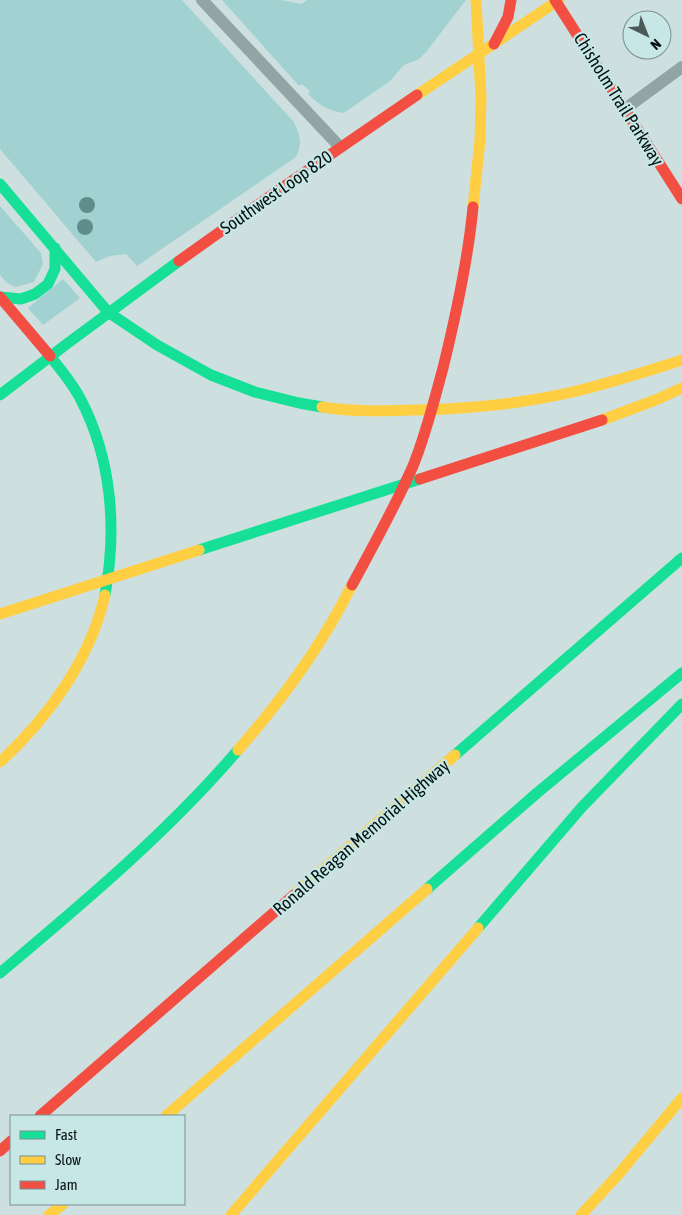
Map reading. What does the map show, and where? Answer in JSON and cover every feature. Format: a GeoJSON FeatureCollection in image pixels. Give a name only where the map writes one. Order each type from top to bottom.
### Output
{"type":"FeatureCollection","features":[{"type":"Feature","properties":{"kind":"main road"},"geometry":{"type":"LineString","coordinates":[[0,973],[82,904],[149,843],[211,782],[264,721],[337,615],[388,517],[413,465],[429,422],[455,318],[470,242],[480,140],[481,98],[476,0]]}},
{"type":"Feature","properties":{"kind":"main road"},"geometry":{"type":"LineString","coordinates":[[494,44],[506,23],[511,0]]}},
{"type":"Feature","properties":{"kind":"main road","name":"Southwest Loop 820"},"geometry":{"type":"LineString","coordinates":[[0,395],[108,312],[340,147],[557,1]]}},
{"type":"Feature","properties":{"kind":"main road","name":"Chisholm Trail Parkway"},"geometry":{"type":"LineString","coordinates":[[557,1],[682,199]]}},
{"type":"Feature","properties":{"kind":"main road"},"geometry":{"type":"LineString","coordinates":[[0,184],[108,312],[158,346],[211,375],[255,392],[299,403],[341,410],[458,409],[518,402],[568,393],[626,378],[682,360]]}},
{"type":"Feature","properties":{"kind":"main road"},"geometry":{"type":"LineString","coordinates":[[0,297],[21,298],[35,294],[48,284],[55,269],[55,248]]}},
{"type":"Feature","properties":{"kind":"main road"},"geometry":{"type":"LineString","coordinates":[[0,297],[50,356],[81,399],[92,422],[101,449],[108,477],[111,507],[108,571],[104,598],[94,629],[76,668],[54,703],[29,734],[0,762]]}},
{"type":"Feature","properties":{"kind":"main road"},"geometry":{"type":"LineString","coordinates":[[0,614],[595,423],[682,388]]}},
{"type":"Feature","properties":{"kind":"main road","name":"Ronald Reagan Memorial Highway"},"geometry":{"type":"LineString","coordinates":[[41,1115],[682,558]]}},
{"type":"Feature","properties":{"kind":"main road"},"geometry":{"type":"LineString","coordinates":[[167,1115],[537,793],[682,673]]}},
{"type":"Feature","properties":{"kind":"main road"},"geometry":{"type":"LineString","coordinates":[[231,1215],[582,806],[682,704]]}},
{"type":"Feature","properties":{"kind":"main road"},"geometry":{"type":"LineString","coordinates":[[581,1215],[617,1176],[682,1098]]}},
{"type":"Feature","properties":{"kind":"main road"},"geometry":{"type":"LineString","coordinates":[[0,1151],[10,1142]]}},
{"type":"Feature","properties":{"kind":"main road"},"geometry":{"type":"LineString","coordinates":[[49,1215],[62,1205]]}},
{"type":"Feature","properties":{"kind":"lane"},"geometry":{"type":"LineString","coordinates":[[202,0],[340,147]]}},
{"type":"Feature","properties":{"kind":"lane"},"geometry":{"type":"LineString","coordinates":[[625,109],[682,67]]}},
{"type":"Feature","properties":{"kind":"shaded area"},"geometry":{"type":"Polygon","coordinates":[[[0,0],[182,0],[294,122],[300,140],[296,157],[137,266],[126,254],[110,256],[96,262],[0,149],[0,0]]]}},
{"type":"Feature","properties":{"kind":"shaded area"},"geometry":{"type":"Polygon","coordinates":[[[222,0],[281,0],[302,4],[307,0],[466,0],[419,59],[404,65],[390,81],[344,113],[324,107],[316,102],[308,94],[310,91],[302,84],[299,86],[222,0]]]}},
{"type":"Feature","properties":{"kind":"shaded area"},"geometry":{"type":"Polygon","coordinates":[[[0,206],[41,253],[43,264],[34,282],[15,287],[6,282],[0,275],[0,206]]]}},
{"type":"Feature","properties":{"kind":"shaded area"},"geometry":{"type":"Polygon","coordinates":[[[63,279],[80,298],[43,325],[28,308],[63,279]]]}},
{"type":"Feature","properties":{"kind":"traffic: fast"},"geometry":{"type":"LineString","coordinates":[[0,184],[108,312]]}},
{"type":"Feature","properties":{"kind":"traffic: fast"},"geometry":{"type":"LineString","coordinates":[[0,297],[21,299],[35,294],[48,284],[55,269],[55,248]]}},
{"type":"Feature","properties":{"kind":"traffic: fast"},"geometry":{"type":"LineString","coordinates":[[0,395],[179,261]]}},
{"type":"Feature","properties":{"kind":"traffic: fast"},"geometry":{"type":"LineString","coordinates":[[108,312],[157,345],[211,375],[255,392],[322,407]]}},
{"type":"Feature","properties":{"kind":"traffic: fast"},"geometry":{"type":"LineString","coordinates":[[50,356],[71,383],[81,400],[100,446],[109,495],[111,520],[111,545],[105,595]]}},
{"type":"Feature","properties":{"kind":"traffic: fast"},"geometry":{"type":"LineString","coordinates":[[199,550],[420,479]]}},
{"type":"Feature","properties":{"kind":"traffic: fast"},"geometry":{"type":"LineString","coordinates":[[455,755],[682,558]]}},
{"type":"Feature","properties":{"kind":"traffic: fast"},"geometry":{"type":"LineString","coordinates":[[427,889],[537,793],[682,673]]}},
{"type":"Feature","properties":{"kind":"traffic: fast"},"geometry":{"type":"LineString","coordinates":[[478,928],[582,807],[682,704]]}},
{"type":"Feature","properties":{"kind":"traffic: fast"},"geometry":{"type":"LineString","coordinates":[[0,973],[93,894],[153,839],[211,781],[238,750]]}},
{"type":"Feature","properties":{"kind":"traffic: slow"},"geometry":{"type":"LineString","coordinates":[[473,207],[480,140],[481,98],[476,0]]}},
{"type":"Feature","properties":{"kind":"traffic: slow"},"geometry":{"type":"LineString","coordinates":[[417,95],[559,0]]}},
{"type":"Feature","properties":{"kind":"traffic: slow"},"geometry":{"type":"LineString","coordinates":[[322,407],[393,411],[512,403],[583,389],[682,360]]}},
{"type":"Feature","properties":{"kind":"traffic: slow"},"geometry":{"type":"LineString","coordinates":[[602,420],[682,388]]}},
{"type":"Feature","properties":{"kind":"traffic: slow"},"geometry":{"type":"LineString","coordinates":[[0,614],[199,550]]}},
{"type":"Feature","properties":{"kind":"traffic: slow"},"geometry":{"type":"LineString","coordinates":[[238,750],[270,712],[300,671],[328,629],[352,585]]}},
{"type":"Feature","properties":{"kind":"traffic: slow"},"geometry":{"type":"LineString","coordinates":[[0,762],[35,726],[65,686],[89,642],[105,595]]}},
{"type":"Feature","properties":{"kind":"traffic: slow"},"geometry":{"type":"LineString","coordinates":[[294,895],[455,755]]}},
{"type":"Feature","properties":{"kind":"traffic: slow"},"geometry":{"type":"LineString","coordinates":[[167,1115],[427,889]]}},
{"type":"Feature","properties":{"kind":"traffic: slow"},"geometry":{"type":"LineString","coordinates":[[231,1215],[478,928]]}},
{"type":"Feature","properties":{"kind":"traffic: slow"},"geometry":{"type":"LineString","coordinates":[[581,1215],[617,1176],[682,1098]]}},
{"type":"Feature","properties":{"kind":"traffic: slow"},"geometry":{"type":"LineString","coordinates":[[49,1215],[62,1205]]}},
{"type":"Feature","properties":{"kind":"traffic: jam"},"geometry":{"type":"LineString","coordinates":[[494,44],[508,17],[511,0]]}},
{"type":"Feature","properties":{"kind":"traffic: jam"},"geometry":{"type":"LineString","coordinates":[[555,0],[682,199]]}},
{"type":"Feature","properties":{"kind":"traffic: jam"},"geometry":{"type":"LineString","coordinates":[[179,261],[417,95]]}},
{"type":"Feature","properties":{"kind":"traffic: jam"},"geometry":{"type":"LineString","coordinates":[[352,585],[406,481],[426,430],[457,308],[465,268],[473,207]]}},
{"type":"Feature","properties":{"kind":"traffic: jam"},"geometry":{"type":"LineString","coordinates":[[0,297],[50,356]]}},
{"type":"Feature","properties":{"kind":"traffic: jam"},"geometry":{"type":"LineString","coordinates":[[420,479],[602,420]]}},
{"type":"Feature","properties":{"kind":"traffic: jam"},"geometry":{"type":"LineString","coordinates":[[41,1115],[294,895]]}},
{"type":"Feature","properties":{"kind":"traffic: jam"},"geometry":{"type":"LineString","coordinates":[[0,1151],[10,1142]]}}]}
